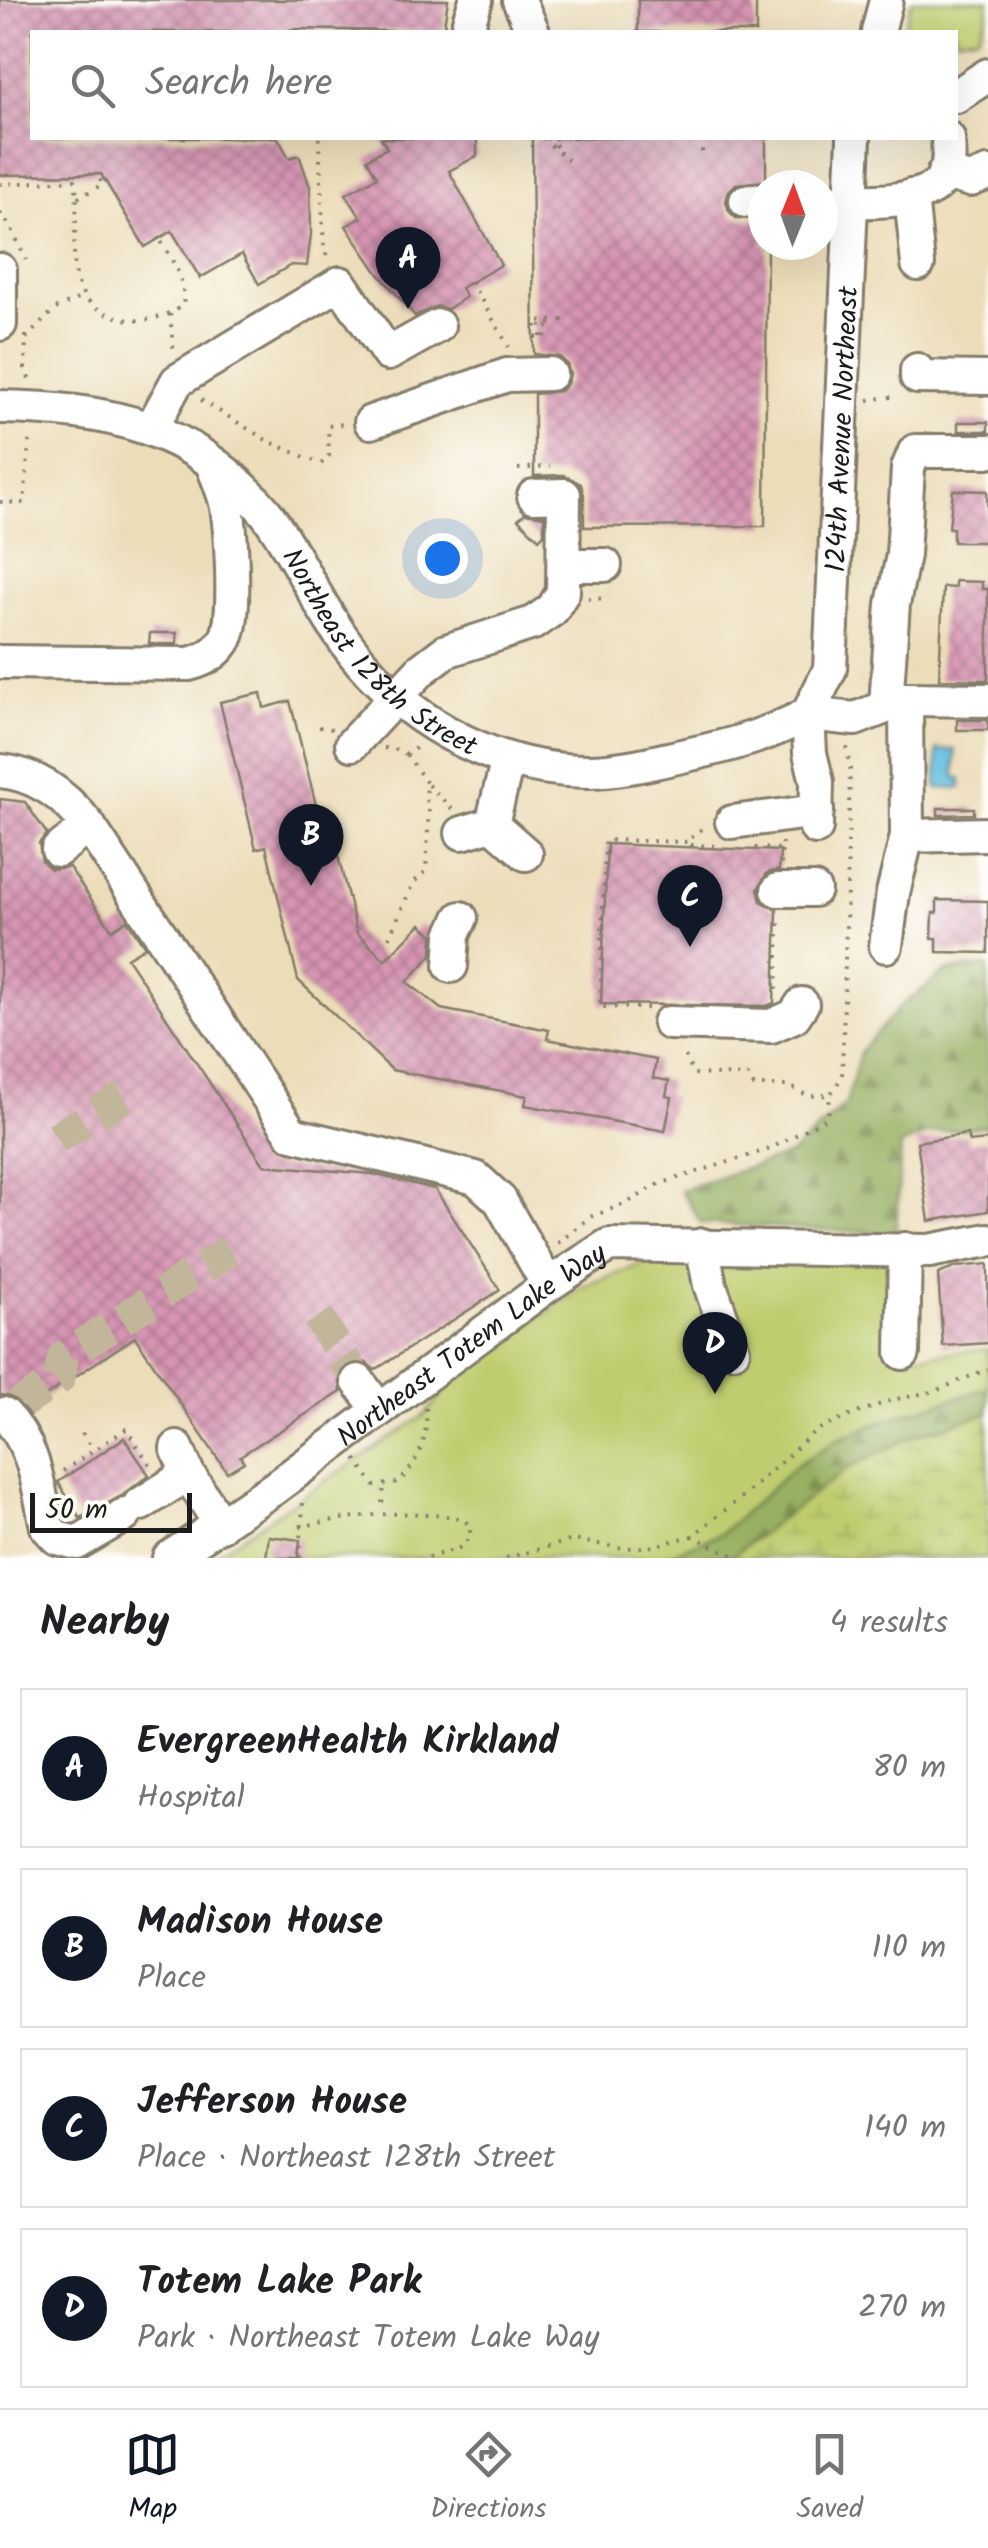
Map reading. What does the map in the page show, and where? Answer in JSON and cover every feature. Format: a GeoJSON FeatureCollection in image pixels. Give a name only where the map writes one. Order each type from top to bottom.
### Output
{"type":"FeatureCollection","features":[{"type":"Feature","properties":{"kind":"street"},"geometry":{"type":"LineString","coordinates":[[471,30],[469,21],[476,0]]}},
{"type":"Feature","properties":{"kind":"street"},"geometry":{"type":"LineString","coordinates":[[520,0],[532,30]]}},
{"type":"Feature","properties":{"kind":"street"},"geometry":{"type":"LineString","coordinates":[[878,30],[886,0]]}},
{"type":"Feature","properties":{"kind":"street"},"geometry":{"type":"LineString","coordinates":[[958,95],[988,75]]}},
{"type":"Feature","properties":{"kind":"street","name":"124th Avenue Northeast"},"geometry":{"type":"LineString","coordinates":[[838,194],[853,140]]}},
{"type":"Feature","properties":{"kind":"street"},"geometry":{"type":"LineString","coordinates":[[838,201],[890,200],[941,182],[950,158],[948,140]]}},
{"type":"Feature","properties":{"kind":"street"},"geometry":{"type":"LineString","coordinates":[[944,174],[970,180],[988,173]]}},
{"type":"Feature","properties":{"kind":"street"},"geometry":{"type":"LineString","coordinates":[[944,174],[963,204]]}},
{"type":"Feature","properties":{"kind":"street"},"geometry":{"type":"LineString","coordinates":[[910,196],[918,264]]}},
{"type":"Feature","properties":{"kind":"street","name":"124th Avenue Northeast"},"geometry":{"type":"LineString","coordinates":[[808,714],[830,669],[835,260]]}},
{"type":"Feature","properties":{"kind":"street"},"geometry":{"type":"LineString","coordinates":[[0,270],[13,331]]}},
{"type":"Feature","properties":{"kind":"street"},"geometry":{"type":"LineString","coordinates":[[151,430],[177,381],[340,283],[388,354],[438,326]]}},
{"type":"Feature","properties":{"kind":"street"},"geometry":{"type":"LineString","coordinates":[[916,370],[917,377],[987,375]]}},
{"type":"Feature","properties":{"kind":"street"},"geometry":{"type":"LineString","coordinates":[[372,422],[507,375],[550,374]]}},
{"type":"Feature","properties":{"kind":"street","name":"Northeast 128th Street"},"geometry":{"type":"LineString","coordinates":[[0,407],[86,412],[151,430],[212,462],[250,493],[267,514],[344,640],[395,696],[456,738],[508,759],[562,770],[631,766],[752,740],[808,714]]}},
{"type":"Feature","properties":{"kind":"street"},"geometry":{"type":"LineString","coordinates":[[886,946],[907,836],[906,746],[896,702],[893,604],[902,555],[908,468],[915,451],[988,451]]}},
{"type":"Feature","properties":{"kind":"street"},"geometry":{"type":"LineString","coordinates":[[0,662],[189,664],[220,648],[230,627],[230,558],[227,504],[212,462]]}},
{"type":"Feature","properties":{"kind":"street"},"geometry":{"type":"LineString","coordinates":[[352,744],[420,670],[446,652],[533,623],[552,610],[563,592],[566,565],[546,481]]}},
{"type":"Feature","properties":{"kind":"street"},"geometry":{"type":"LineString","coordinates":[[566,565],[605,565]]}},
{"type":"Feature","properties":{"kind":"street"},"geometry":{"type":"LineString","coordinates":[[851,728],[896,702],[988,700]]}},
{"type":"Feature","properties":{"kind":"street"},"geometry":{"type":"LineString","coordinates":[[732,822],[816,819],[817,782],[810,754],[808,714],[906,746]]}},
{"type":"Feature","properties":{"kind":"street"},"geometry":{"type":"LineString","coordinates":[[508,759],[471,825],[526,854]]}},
{"type":"Feature","properties":{"kind":"street"},"geometry":{"type":"LineString","coordinates":[[0,771],[43,784],[76,809],[90,826],[292,1134],[399,1168],[476,1178],[500,1200],[542,1274]]}},
{"type":"Feature","properties":{"kind":"street"},"geometry":{"type":"LineString","coordinates":[[58,850],[90,826]]}},
{"type":"Feature","properties":{"kind":"street"},"geometry":{"type":"LineString","coordinates":[[907,836],[988,834]]}},
{"type":"Feature","properties":{"kind":"street"},"geometry":{"type":"LineString","coordinates":[[779,890],[814,890]]}},
{"type":"Feature","properties":{"kind":"street"},"geometry":{"type":"LineString","coordinates":[[451,966],[453,935],[461,918]]}},
{"type":"Feature","properties":{"kind":"street"},"geometry":{"type":"LineString","coordinates":[[664,1016],[737,1017],[783,1023],[794,1016],[790,998]]}},
{"type":"Feature","properties":{"kind":"street","name":"Northeast Totem Lake Way"},"geometry":{"type":"LineString","coordinates":[[169,1558],[379,1410],[542,1274],[610,1244],[929,1250],[988,1240]]}},
{"type":"Feature","properties":{"kind":"street"},"geometry":{"type":"LineString","coordinates":[[702,1245],[710,1285],[733,1350]]}},
{"type":"Feature","properties":{"kind":"street"},"geometry":{"type":"LineString","coordinates":[[903,1353],[905,1249]]}},
{"type":"Feature","properties":{"kind":"street"},"geometry":{"type":"LineString","coordinates":[[358,1381],[379,1410]]}},
{"type":"Feature","properties":{"kind":"street"},"geometry":{"type":"LineString","coordinates":[[6,1412],[52,1456],[38,1487],[46,1527],[57,1538],[78,1543],[133,1510],[172,1463],[221,1525]]}},
{"type":"Feature","properties":{"kind":"path"},"geometry":{"type":"LineString","coordinates":[[320,140],[324,249],[340,283]]}},
{"type":"Feature","properties":{"kind":"path"},"geometry":{"type":"LineString","coordinates":[[553,140],[562,151]]}},
{"type":"Feature","properties":{"kind":"path"},"geometry":{"type":"LineString","coordinates":[[553,140],[568,160]]}},
{"type":"Feature","properties":{"kind":"path"},"geometry":{"type":"LineString","coordinates":[[702,140],[702,152]]}},
{"type":"Feature","properties":{"kind":"path"},"geometry":{"type":"LineString","coordinates":[[78,198],[103,184],[96,174]]}},
{"type":"Feature","properties":{"kind":"path"},"geometry":{"type":"LineString","coordinates":[[0,184],[75,177],[78,198],[72,257],[84,296],[110,315],[127,320],[151,319],[183,305],[185,295],[178,270],[159,238]]}},
{"type":"Feature","properties":{"kind":"path"},"geometry":{"type":"LineString","coordinates":[[471,282],[504,343],[520,348]]}},
{"type":"Feature","properties":{"kind":"path"},"geometry":{"type":"LineString","coordinates":[[13,331],[84,296]]}},
{"type":"Feature","properties":{"kind":"path"},"geometry":{"type":"LineString","coordinates":[[170,312],[176,363]]}},
{"type":"Feature","properties":{"kind":"path"},"geometry":{"type":"LineString","coordinates":[[536,320],[558,323],[546,326],[541,337],[536,320]]}},
{"type":"Feature","properties":{"kind":"path"},"geometry":{"type":"LineString","coordinates":[[188,392],[268,440],[320,464],[329,456],[328,426],[360,420],[372,422]]}},
{"type":"Feature","properties":{"kind":"path"},"geometry":{"type":"LineString","coordinates":[[0,502],[24,503],[30,433]]}},
{"type":"Feature","properties":{"kind":"path"},"geometry":{"type":"LineString","coordinates":[[578,598],[605,598]]}},
{"type":"Feature","properties":{"kind":"path"},"geometry":{"type":"LineString","coordinates":[[542,1274],[590,1217],[627,1204],[658,1184],[770,1149],[828,1117],[830,1095],[842,1077],[851,728]]}},
{"type":"Feature","properties":{"kind":"path"},"geometry":{"type":"LineString","coordinates":[[410,735],[422,742],[407,755],[443,802],[471,825]]}},
{"type":"Feature","properties":{"kind":"path"},"geometry":{"type":"LineString","coordinates":[[390,938],[413,883],[426,871],[428,785]]}},
{"type":"Feature","properties":{"kind":"path"},"geometry":{"type":"LineString","coordinates":[[426,803],[443,802]]}},
{"type":"Feature","properties":{"kind":"path"},"geometry":{"type":"LineString","coordinates":[[664,1016],[600,1006],[605,840],[691,842]]}},
{"type":"Feature","properties":{"kind":"path"},"geometry":{"type":"LineString","coordinates":[[782,849],[779,890],[790,998]]}},
{"type":"Feature","properties":{"kind":"path"},"geometry":{"type":"LineString","coordinates":[[685,1056],[694,1074],[748,1076],[754,1086],[789,1086],[808,1096],[830,1095]]}},
{"type":"Feature","properties":{"kind":"path"},"geometry":{"type":"LineString","coordinates":[[506,1558],[573,1540],[622,1548],[648,1547],[692,1536],[746,1494],[814,1432],[854,1414],[935,1391],[988,1370]]}},
{"type":"Feature","properties":{"kind":"path"},"geometry":{"type":"LineString","coordinates":[[355,1457],[375,1486],[399,1482],[422,1451],[428,1429],[426,1408]]}},
{"type":"Feature","properties":{"kind":"path"},"geometry":{"type":"LineString","coordinates":[[38,1487],[52,1456],[79,1464],[126,1429],[172,1463]]}},
{"type":"Feature","properties":{"kind":"path"},"geometry":{"type":"LineString","coordinates":[[82,1433],[94,1450]]}},
{"type":"Feature","properties":{"kind":"path"},"geometry":{"type":"LineString","coordinates":[[382,1503],[384,1486]]}},
{"type":"Feature","properties":{"kind":"path"},"geometry":{"type":"LineString","coordinates":[[300,1558],[304,1492]]}},
{"type":"Feature","properties":{"kind":"path"},"geometry":{"type":"LineString","coordinates":[[300,1527],[415,1514],[463,1519],[470,1526],[470,1537],[458,1548],[427,1558]]}},
{"type":"Feature","properties":{"kind":"path"},"geometry":{"type":"LineString","coordinates":[[692,1536],[737,1557]]}},
{"type":"Feature","properties":{"kind":"green space"},"geometry":{"type":"Polygon","coordinates":[[[912,0],[988,0],[988,15],[978,36],[958,38],[958,30],[904,30],[912,0]]]}},
{"type":"Feature","properties":{"kind":"green space"},"geometry":{"type":"Polygon","coordinates":[[[988,966],[988,1126],[929,1133],[901,1145],[896,1234],[701,1223],[681,1190],[791,1154],[846,1104],[861,1050],[902,1005],[946,971],[988,966]]]}},
{"type":"Feature","properties":{"kind":"green space"},"geometry":{"type":"Polygon","coordinates":[[[676,1251],[910,1260],[912,1356],[988,1349],[988,1558],[210,1558],[425,1415],[458,1373],[584,1286],[676,1251]]]}},
{"type":"Feature","properties":{"kind":"green space"},"geometry":{"type":"Polygon","coordinates":[[[988,1388],[988,1413],[916,1435],[847,1469],[734,1556],[661,1558],[722,1533],[797,1465],[838,1439],[988,1388]]]}},
{"type":"Feature","properties":{"kind":"green space"},"geometry":{"type":"Polygon","coordinates":[[[988,1413],[988,1558],[729,1558],[847,1469],[916,1435],[988,1413]]]}},
{"type":"Feature","properties":{"kind":"water"},"geometry":{"type":"Polygon","coordinates":[[[937,750],[955,750],[955,777],[961,778],[961,788],[937,788],[937,750]]]}},
{"type":"Feature","properties":{"kind":"building"},"geometry":{"type":"Polygon","coordinates":[[[0,0],[448,0],[443,30],[30,30],[30,140],[279,140],[289,158],[299,155],[310,187],[307,266],[291,265],[259,284],[242,254],[200,278],[172,231],[145,247],[101,174],[0,175],[0,0]]]}},
{"type":"Feature","properties":{"kind":"building"},"geometry":{"type":"Polygon","coordinates":[[[638,0],[756,0],[756,30],[638,30],[638,0]]]}},
{"type":"Feature","properties":{"kind":"building"},"geometry":{"type":"Polygon","coordinates":[[[382,140],[477,140],[477,156],[449,171],[501,265],[461,288],[466,297],[448,309],[437,306],[415,316],[378,273],[346,226],[361,218],[346,194],[377,177],[367,159],[387,148],[382,140]]]}},
{"type":"Feature","properties":{"kind":"building"},"geometry":{"type":"Polygon","coordinates":[[[532,140],[766,140],[766,170],[748,170],[748,183],[736,184],[726,201],[736,218],[748,219],[748,260],[767,260],[765,526],[584,527],[581,484],[564,475],[534,476],[534,394],[560,391],[567,384],[570,374],[560,357],[534,354],[532,140]]]}},
{"type":"Feature","properties":{"kind":"building"},"geometry":{"type":"Polygon","coordinates":[[[958,422],[988,422],[988,431],[958,431],[958,422]]]}},
{"type":"Feature","properties":{"kind":"building"},"geometry":{"type":"Polygon","coordinates":[[[953,490],[987,491],[988,542],[953,542],[953,528],[949,528],[953,490]]]}},
{"type":"Feature","properties":{"kind":"building"},"geometry":{"type":"Polygon","coordinates":[[[525,513],[544,516],[544,534],[539,539],[518,519],[525,513]]]}},
{"type":"Feature","properties":{"kind":"building"},"geometry":{"type":"Polygon","coordinates":[[[955,581],[982,582],[982,589],[988,589],[988,680],[939,679],[943,587],[955,588],[955,581]]]}},
{"type":"Feature","properties":{"kind":"building"},"geometry":{"type":"Polygon","coordinates":[[[150,633],[177,633],[177,644],[149,644],[150,633]]]}},
{"type":"Feature","properties":{"kind":"building"},"geometry":{"type":"Polygon","coordinates":[[[261,693],[264,708],[290,701],[321,825],[330,823],[357,933],[385,960],[421,924],[433,935],[432,955],[407,982],[441,1009],[549,1030],[547,1039],[656,1060],[653,1078],[669,1081],[666,1096],[672,1097],[665,1131],[525,1105],[527,1096],[392,1070],[298,980],[266,846],[256,849],[220,702],[261,693]]]}},
{"type":"Feature","properties":{"kind":"building"},"geometry":{"type":"Polygon","coordinates":[[[957,720],[988,720],[988,730],[957,730],[957,720]]]}},
{"type":"Feature","properties":{"kind":"building"},"geometry":{"type":"Polygon","coordinates":[[[0,799],[25,802],[47,834],[39,843],[42,861],[51,869],[69,867],[112,930],[127,920],[145,947],[127,958],[264,1165],[372,1174],[435,1189],[500,1290],[375,1370],[365,1362],[347,1364],[339,1374],[341,1392],[240,1456],[244,1462],[227,1472],[135,1337],[26,1409],[13,1396],[0,1395],[0,799]]]}},
{"type":"Feature","properties":{"kind":"building"},"geometry":{"type":"Polygon","coordinates":[[[938,808],[974,808],[974,814],[938,815],[938,808]]]}},
{"type":"Feature","properties":{"kind":"building"},"geometry":{"type":"Polygon","coordinates":[[[607,844],[780,851],[779,870],[767,873],[758,889],[761,901],[777,910],[774,1003],[601,1004],[607,844]]]}},
{"type":"Feature","properties":{"kind":"building"},"geometry":{"type":"Polygon","coordinates":[[[937,900],[988,901],[988,953],[937,952],[937,938],[932,938],[937,900]]]}},
{"type":"Feature","properties":{"kind":"building"},"geometry":{"type":"Polygon","coordinates":[[[967,1134],[969,1142],[988,1140],[988,1211],[929,1221],[917,1142],[967,1134]]]}},
{"type":"Feature","properties":{"kind":"building"},"geometry":{"type":"Polygon","coordinates":[[[988,1264],[988,1343],[943,1346],[938,1274],[956,1267],[988,1264]]]}},
{"type":"Feature","properties":{"kind":"building"},"geometry":{"type":"Polygon","coordinates":[[[124,1438],[149,1475],[123,1495],[80,1518],[58,1482],[124,1438]]]}},
{"type":"Feature","properties":{"kind":"building"},"geometry":{"type":"Polygon","coordinates":[[[269,1536],[300,1540],[298,1558],[266,1558],[269,1536]]]}},
{"type":"Feature","properties":{"kind":"tunnel"},"geometry":{"type":"LineString","coordinates":[[56,1138],[127,1095]]}},
{"type":"Feature","properties":{"kind":"tunnel"},"geometry":{"type":"LineString","coordinates":[[16,1407],[59,1379],[63,1357],[232,1249]]}},
{"type":"Feature","properties":{"kind":"tunnel"},"geometry":{"type":"LineString","coordinates":[[318,1317],[358,1381]]}},
{"type":"Feature","properties":{"kind":"place","name":"EvergreenHealth Kirkland"},"geometry":{"type":"Point","coordinates":[408,309]}},
{"type":"Feature","properties":{"kind":"place","name":"Madison House"},"geometry":{"type":"Point","coordinates":[311,886]}},
{"type":"Feature","properties":{"kind":"place","name":"Jefferson House"},"geometry":{"type":"Point","coordinates":[690,947]}},
{"type":"Feature","properties":{"kind":"place","name":"Totem Lake Park"},"geometry":{"type":"Point","coordinates":[715,1394]}}]}
